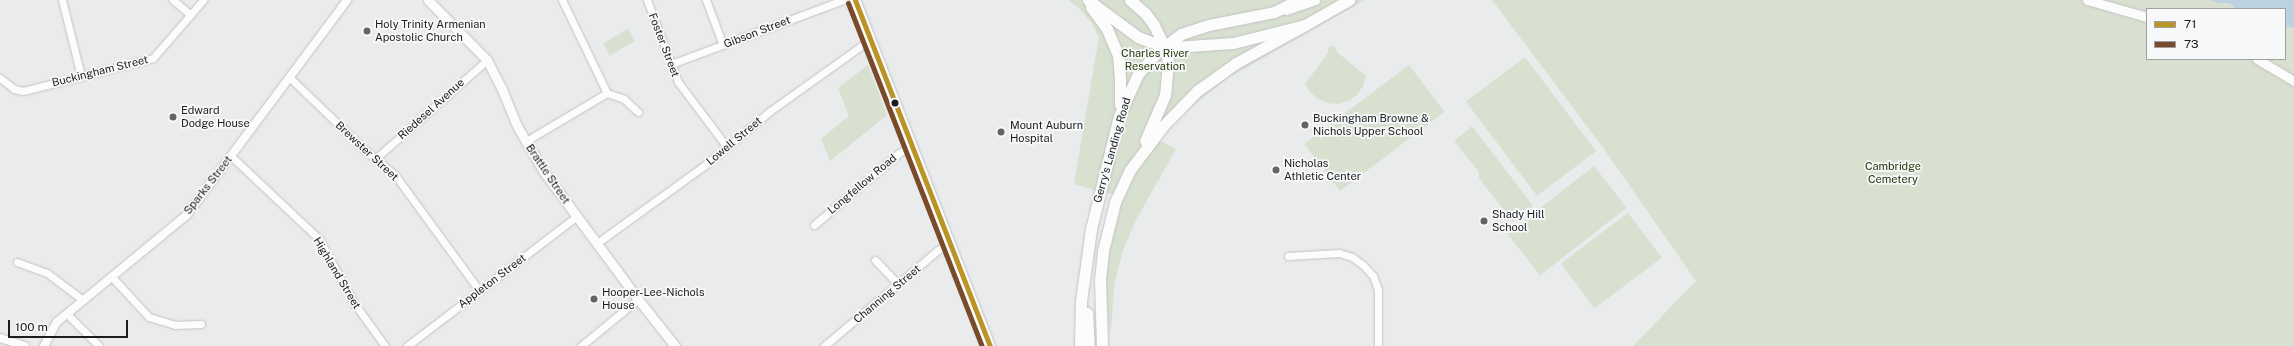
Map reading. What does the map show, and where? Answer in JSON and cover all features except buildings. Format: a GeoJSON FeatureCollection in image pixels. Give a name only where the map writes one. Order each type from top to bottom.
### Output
{"type":"FeatureCollection","features":[{"type":"Feature","properties":{"kind":"highway"},"geometry":{"type":"LineString","coordinates":[[1084,0],[1107,29],[1118,56],[1121,84],[1117,124]]}},
{"type":"Feature","properties":{"kind":"highway"},"geometry":{"type":"LineString","coordinates":[[1088,0],[1133,34],[1164,46],[1188,47],[1226,44],[1305,25]]}},
{"type":"Feature","properties":{"kind":"highway"},"geometry":{"type":"LineString","coordinates":[[1130,0],[1148,16],[1164,46],[1169,68],[1166,95],[1134,163]]}},
{"type":"Feature","properties":{"kind":"highway","name":"Gerry's Landing Road"},"geometry":{"type":"LineString","coordinates":[[1080,346],[1081,308],[1091,229],[1117,124],[1134,81],[1146,63],[1164,46],[1181,34],[1199,28],[1263,15],[1284,9],[1299,0]]}},
{"type":"Feature","properties":{"kind":"highway","name":"Gerry's Landing Road"},"geometry":{"type":"LineString","coordinates":[[1102,346],[1100,280],[1103,251],[1117,196],[1134,163],[1172,115],[1197,91],[1236,63],[1348,0]]}},
{"type":"Feature","properties":{"kind":"highway"},"geometry":{"type":"LineString","coordinates":[[1086,259],[1089,346]]}},
{"type":"Feature","properties":{"kind":"main road","name":"Brattle Street"},"geometry":{"type":"LineString","coordinates":[[428,0],[486,60],[526,141],[544,172],[638,299],[675,346]]}},
{"type":"Feature","properties":{"kind":"main road"},"geometry":{"type":"LineString","coordinates":[[856,0],[990,346]]}},
{"type":"Feature","properties":{"kind":"main road"},"geometry":{"type":"LineString","coordinates":[[1263,15],[1292,9],[1315,0]]}},
{"type":"Feature","properties":{"kind":"main road"},"geometry":{"type":"LineString","coordinates":[[1334,9],[1353,0]]}},
{"type":"Feature","properties":{"kind":"main road"},"geometry":{"type":"LineString","coordinates":[[2087,0],[2146,17]]}},
{"type":"Feature","properties":{"kind":"main road"},"geometry":{"type":"LineString","coordinates":[[2259,60],[2294,81]]}},
{"type":"Feature","properties":{"kind":"street"},"geometry":{"type":"LineString","coordinates":[[62,0],[81,76]]}},
{"type":"Feature","properties":{"kind":"street"},"geometry":{"type":"LineString","coordinates":[[173,0],[191,15]]}},
{"type":"Feature","properties":{"kind":"street","name":"Buckingham Street"},"geometry":{"type":"LineString","coordinates":[[0,78],[14,89],[23,91],[153,58],[203,0]]}},
{"type":"Feature","properties":{"kind":"street","name":"Sparks Street"},"geometry":{"type":"LineString","coordinates":[[44,346],[53,327],[66,314],[187,215],[347,0]]}},
{"type":"Feature","properties":{"kind":"street"},"geometry":{"type":"LineString","coordinates":[[562,0],[607,92],[624,99],[638,112]]}},
{"type":"Feature","properties":{"kind":"street","name":"Foster Street"},"geometry":{"type":"LineString","coordinates":[[647,0],[680,85],[726,146]]}},
{"type":"Feature","properties":{"kind":"street"},"geometry":{"type":"LineString","coordinates":[[706,0],[723,45]]}},
{"type":"Feature","properties":{"kind":"street","name":"Gibson Street"},"geometry":{"type":"LineString","coordinates":[[671,64],[843,0]]}},
{"type":"Feature","properties":{"kind":"street","name":"Lowell Street"},"geometry":{"type":"LineString","coordinates":[[597,243],[705,165],[770,111],[859,46],[871,39]]}},
{"type":"Feature","properties":{"kind":"street","name":"Riedesel Avenue"},"geometry":{"type":"LineString","coordinates":[[375,159],[486,60]]}},
{"type":"Feature","properties":{"kind":"street","name":"Brewster Street"},"geometry":{"type":"LineString","coordinates":[[290,78],[375,159],[395,175],[479,290]]}},
{"type":"Feature","properties":{"kind":"street"},"geometry":{"type":"LineString","coordinates":[[526,141],[607,92]]}},
{"type":"Feature","properties":{"kind":"street","name":"Longfellow Road"},"geometry":{"type":"LineString","coordinates":[[814,225],[899,153],[912,146]]}},
{"type":"Feature","properties":{"kind":"street","name":"Highland Street"},"geometry":{"type":"LineString","coordinates":[[231,156],[319,239],[354,303],[385,346]]}},
{"type":"Feature","properties":{"kind":"street","name":"Appleton Street"},"geometry":{"type":"LineString","coordinates":[[407,346],[577,216]]}},
{"type":"Feature","properties":{"kind":"street","name":"Channing Street"},"geometry":{"type":"LineString","coordinates":[[824,346],[938,250],[950,244]]}},
{"type":"Feature","properties":{"kind":"street"},"geometry":{"type":"LineString","coordinates":[[1288,256],[1339,253],[1352,257],[1368,270],[1378,290],[1378,346]]}},
{"type":"Feature","properties":{"kind":"street"},"geometry":{"type":"LineString","coordinates":[[875,260],[898,284]]}},
{"type":"Feature","properties":{"kind":"street"},"geometry":{"type":"LineString","coordinates":[[17,262],[47,273],[82,300]]}},
{"type":"Feature","properties":{"kind":"street"},"geometry":{"type":"LineString","coordinates":[[111,276],[149,316],[174,326],[201,324]]}},
{"type":"Feature","properties":{"kind":"street"},"geometry":{"type":"LineString","coordinates":[[581,346],[638,299]]}},
{"type":"Feature","properties":{"kind":"street"},"geometry":{"type":"LineString","coordinates":[[66,314],[99,346]]}},
{"type":"Feature","properties":{"kind":"street"},"geometry":{"type":"LineString","coordinates":[[0,338],[25,346]]}},
{"type":"Feature","properties":{"kind":"green space","name":"Charles River Reservation"},"geometry":{"type":"Polygon","coordinates":[[[1068,0],[1365,0],[1228,78],[1187,110],[1159,140],[1176,149],[1136,220],[1123,250],[1115,281],[1110,337],[1106,287],[1107,257],[1121,197],[1074,184],[1099,37],[1091,22],[1079,8],[1068,0]]]}},
{"type":"Feature","properties":{"kind":"green space","name":"Cambridge Cemetery"},"geometry":{"type":"Polygon","coordinates":[[[1492,0],[2209,0],[2218,3],[2230,3],[2234,8],[2146,8],[2146,60],[2286,60],[2286,27],[2294,28],[2294,346],[1633,346],[1696,281],[1604,149],[1492,0]]]}},
{"type":"Feature","properties":{"kind":"green space"},"geometry":{"type":"Polygon","coordinates":[[[628,29],[635,41],[610,56],[603,44],[628,29]]]}},
{"type":"Feature","properties":{"kind":"green space"},"geometry":{"type":"Polygon","coordinates":[[[1332,46],[1366,76],[1363,86],[1357,95],[1348,101],[1338,104],[1328,103],[1318,99],[1310,92],[1305,84],[1328,53],[1328,47],[1332,46]]]}},
{"type":"Feature","properties":{"kind":"green space"},"geometry":{"type":"Polygon","coordinates":[[[1525,57],[1596,151],[1537,196],[1466,102],[1525,57]]]}},
{"type":"Feature","properties":{"kind":"green space"},"geometry":{"type":"Polygon","coordinates":[[[868,65],[887,115],[830,161],[821,139],[849,116],[838,88],[868,65]]]}},
{"type":"Feature","properties":{"kind":"green space"},"geometry":{"type":"Polygon","coordinates":[[[1409,65],[1445,112],[1340,191],[1304,144],[1409,65]]]}},
{"type":"Feature","properties":{"kind":"green space"},"geometry":{"type":"Polygon","coordinates":[[[1472,126],[1533,206],[1513,222],[1479,178],[1479,172],[1454,141],[1472,126]]]}},
{"type":"Feature","properties":{"kind":"green space"},"geometry":{"type":"Polygon","coordinates":[[[1594,166],[1627,208],[1540,275],[1507,234],[1594,166]]]}},
{"type":"Feature","properties":{"kind":"green space"},"geometry":{"type":"Polygon","coordinates":[[[1628,213],[1662,258],[1595,308],[1561,264],[1628,213]]]}},
{"type":"Feature","properties":{"kind":"water"},"geometry":{"type":"Polygon","coordinates":[[[2209,0],[2294,0],[2294,28],[2286,27],[2286,8],[2234,8],[2230,3],[2218,3],[2209,0]]]}},
{"type":"Feature","properties":{"kind":"transit line","name":"71"},"geometry":{"type":"LineString","coordinates":[[855,0],[990,346]]}},
{"type":"Feature","properties":{"kind":"transit line","name":"73"},"geometry":{"type":"LineString","coordinates":[[848,3],[982,346]]}},
{"type":"Feature","properties":{"kind":"place","name":"Holy Trinity Armenian Apostolic Church"},"geometry":{"type":"Point","coordinates":[367,31]}},
{"type":"Feature","properties":{"kind":"place","name":"Edward Dodge House"},"geometry":{"type":"Point","coordinates":[173,117]}},
{"type":"Feature","properties":{"kind":"place","name":"Buckingham Browne & Nichols Upper School"},"geometry":{"type":"Point","coordinates":[1305,125]}},
{"type":"Feature","properties":{"kind":"place","name":"Mount Auburn Hospital"},"geometry":{"type":"Point","coordinates":[1001,132]}},
{"type":"Feature","properties":{"kind":"place","name":"Nicholas Athletic Center"},"geometry":{"type":"Point","coordinates":[1276,170]}},
{"type":"Feature","properties":{"kind":"place","name":"Shady Hill School"},"geometry":{"type":"Point","coordinates":[1484,221]}},
{"type":"Feature","properties":{"kind":"place","name":"Hooper-Lee-Nichols House"},"geometry":{"type":"Point","coordinates":[594,299]}}]}
